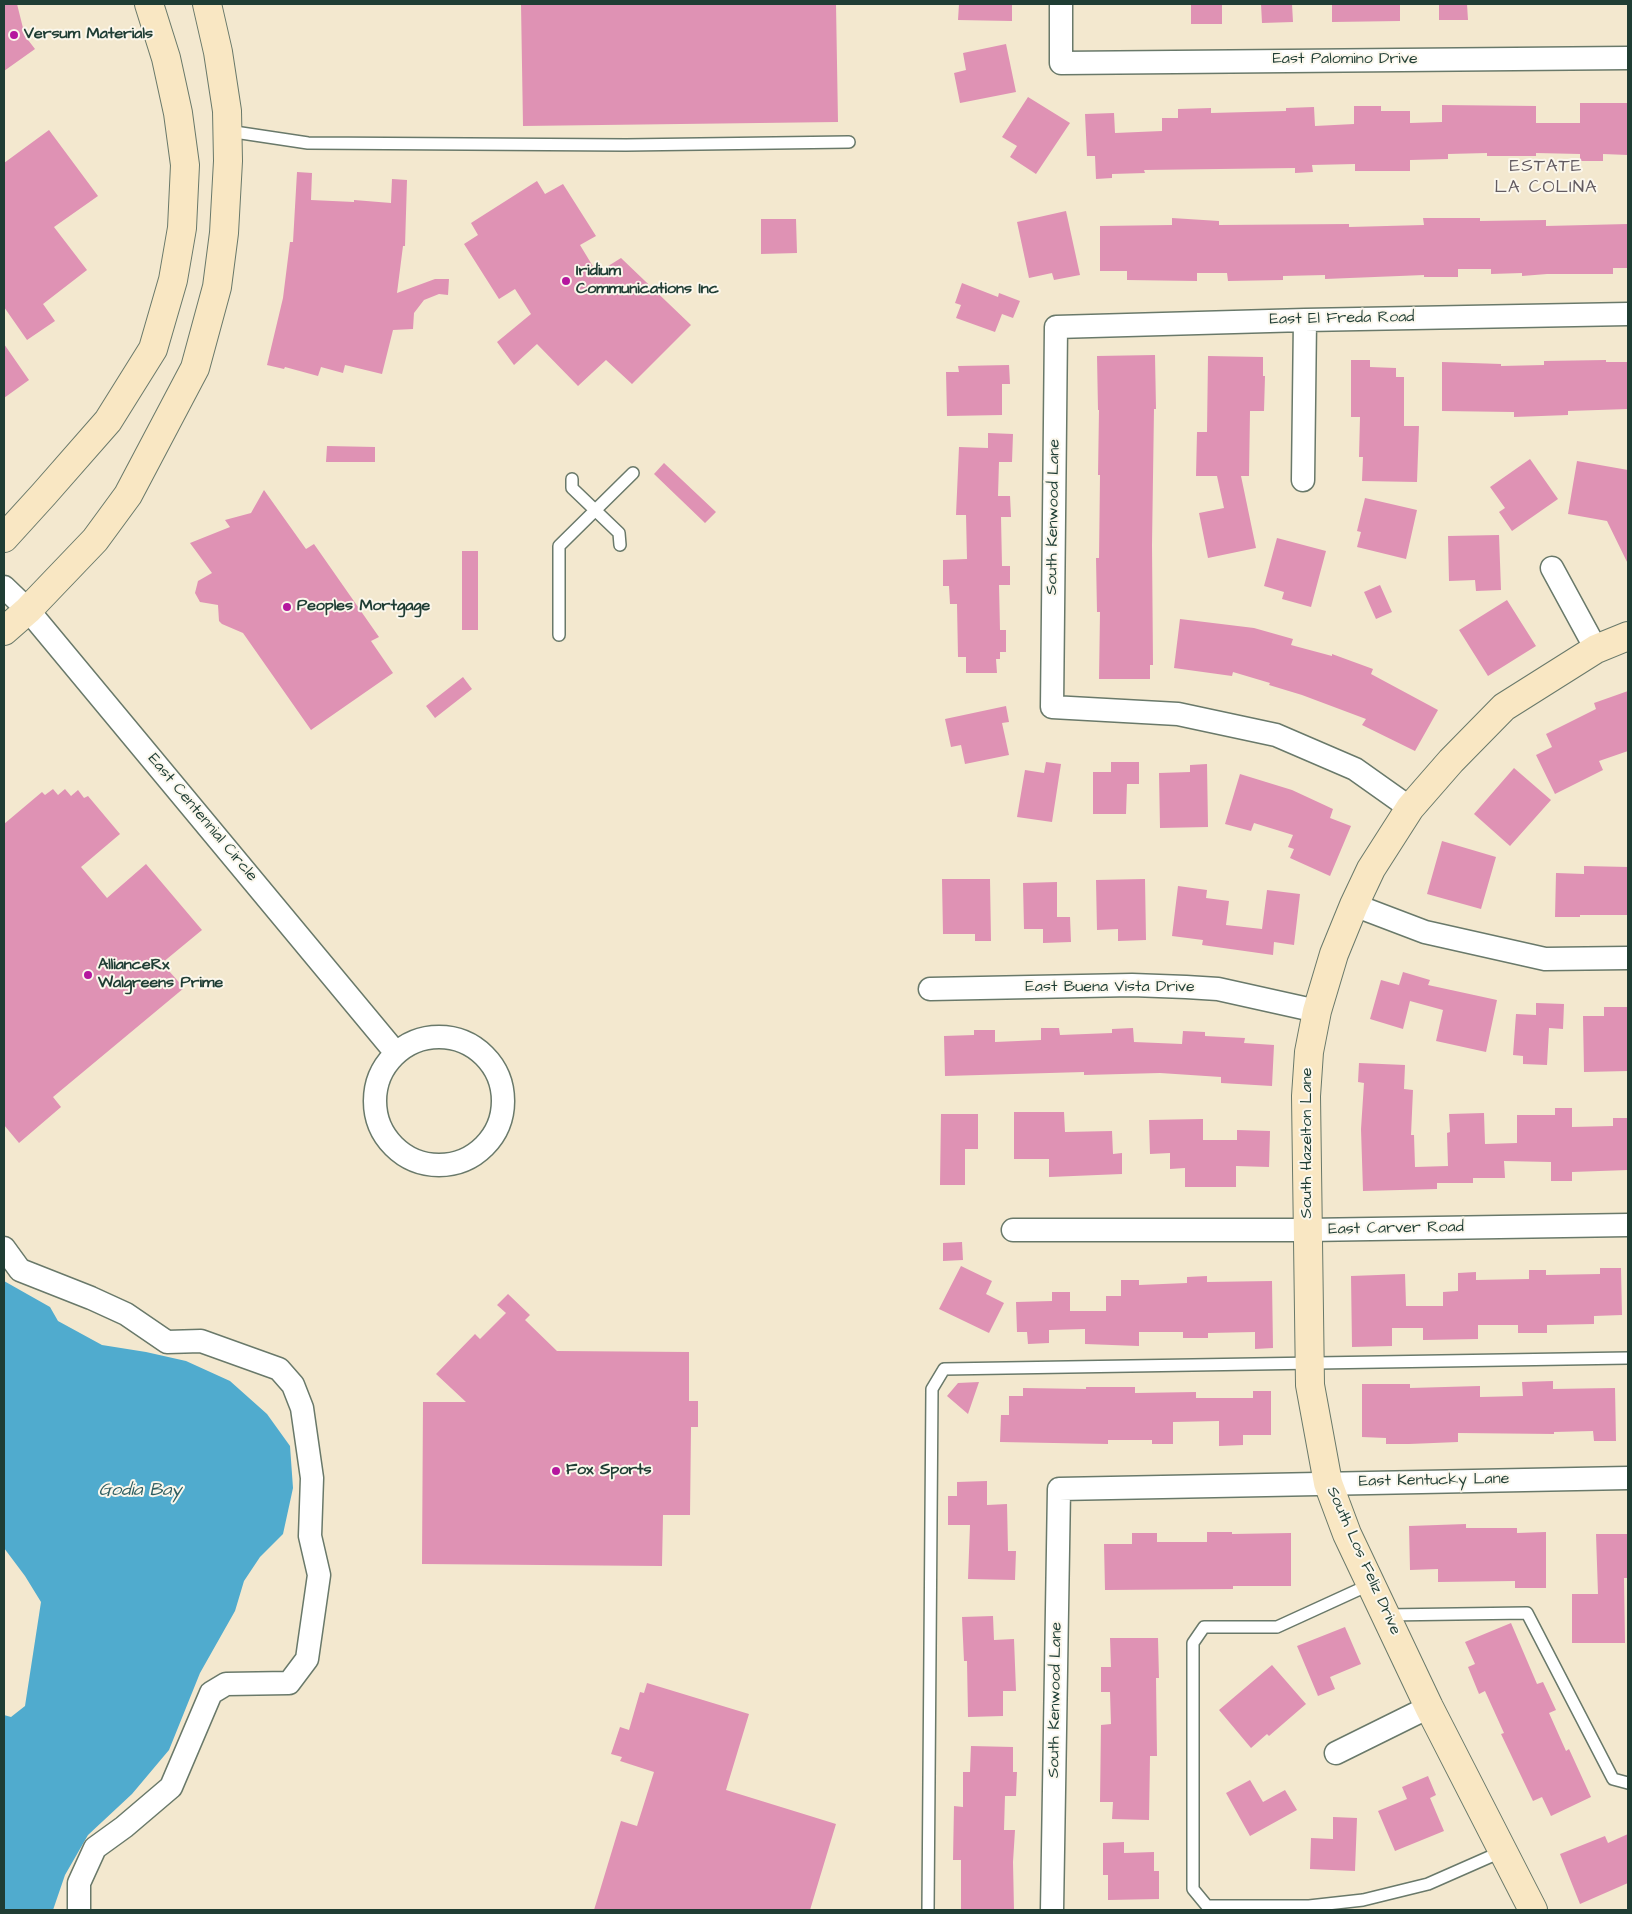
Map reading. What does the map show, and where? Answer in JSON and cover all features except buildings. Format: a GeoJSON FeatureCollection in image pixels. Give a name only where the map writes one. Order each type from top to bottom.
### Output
{"type":"FeatureCollection","features":[{"type":"Feature","properties":{"kind":"street"},"geometry":{"type":"LineString","coordinates":[[4,538],[108,420],[153,349],[173,280],[182,228],[185,165],[178,112],[166,58],[149,4]]}},
{"type":"Feature","properties":{"kind":"street"},"geometry":{"type":"LineString","coordinates":[[4,631],[28,610],[95,540],[128,495],[195,368],[218,278],[228,161],[227,111],[208,4]]}},
{"type":"Feature","properties":{"kind":"street","name":"East Palomino Drive"},"geometry":{"type":"LineString","coordinates":[[1061,4],[1061,63],[1628,58]]}},
{"type":"Feature","properties":{"kind":"street","name":"East El Freda Road"},"geometry":{"type":"LineString","coordinates":[[1056,327],[1628,314]]}},
{"type":"Feature","properties":{"kind":"street"},"geometry":{"type":"LineString","coordinates":[[1303,480],[1305,320]]}},
{"type":"Feature","properties":{"kind":"street","name":"South Kenwood Lane"},"geometry":{"type":"LineString","coordinates":[[1056,327],[1052,707],[1178,714],[1276,735],[1355,769],[1410,808]]}},
{"type":"Feature","properties":{"kind":"street"},"geometry":{"type":"LineString","coordinates":[[1552,568],[1596,650]]}},
{"type":"Feature","properties":{"kind":"street","name":"East Centennial Circle"},"geometry":{"type":"LineString","coordinates":[[4,587],[28,610],[396,1053]]}},
{"type":"Feature","properties":{"kind":"street","name":"South Hazelton Lane"},"geometry":{"type":"LineString","coordinates":[[1308,1230],[1306,1096],[1309,1052],[1334,954],[1354,904],[1371,869],[1410,808],[1451,761],[1504,707],[1596,650],[1628,636]]}},
{"type":"Feature","properties":{"kind":"street"},"geometry":{"type":"LineString","coordinates":[[1354,904],[1424,932],[1545,959],[1628,958]]}},
{"type":"Feature","properties":{"kind":"street","name":"East Buena Vista Drive"},"geometry":{"type":"LineString","coordinates":[[930,990],[1132,985],[1218,989],[1318,1011]]}},
{"type":"Feature","properties":{"kind":"street"},"geometry":{"type":"LineString","coordinates":[[435,1037],[456,1039],[475,1047],[490,1062],[500,1080],[504,1100],[501,1121],[491,1140],[476,1155],[456,1164],[434,1165],[413,1161],[395,1149],[382,1132],[375,1111],[375,1090],[383,1070],[396,1053],[414,1042],[435,1037]]}},
{"type":"Feature","properties":{"kind":"street","name":"East Carver Road"},"geometry":{"type":"LineString","coordinates":[[1013,1230],[1308,1230],[1628,1225]]}},
{"type":"Feature","properties":{"kind":"street","name":"South Los Feliz Drive"},"geometry":{"type":"LineString","coordinates":[[1308,1230],[1310,1385],[1328,1484],[1347,1534],[1429,1707],[1533,1910]]}},
{"type":"Feature","properties":{"kind":"street"},"geometry":{"type":"LineString","coordinates":[[4,1248],[20,1270],[126,1314],[167,1342],[201,1341],[279,1369],[293,1385],[302,1408],[312,1478],[310,1536],[319,1575],[307,1659],[289,1683],[226,1684],[212,1693],[171,1787],[96,1848],[80,1883],[79,1910]]}},
{"type":"Feature","properties":{"kind":"street","name":"East Kentucky Lane"},"geometry":{"type":"LineString","coordinates":[[1059,1489],[1628,1478]]}},
{"type":"Feature","properties":{"kind":"street","name":"South Kenwood Lane"},"geometry":{"type":"LineString","coordinates":[[1052,1910],[1059,1489]]}},
{"type":"Feature","properties":{"kind":"street"},"geometry":{"type":"LineString","coordinates":[[1336,1753],[1429,1707]]}},
{"type":"Feature","properties":{"kind":"lane"},"geometry":{"type":"LineString","coordinates":[[228,131],[308,142],[626,145],[849,142]]}},
{"type":"Feature","properties":{"kind":"lane"},"geometry":{"type":"LineString","coordinates":[[560,635],[560,546],[633,473]]}},
{"type":"Feature","properties":{"kind":"lane"},"geometry":{"type":"LineString","coordinates":[[572,479],[572,488],[619,533],[620,546]]}},
{"type":"Feature","properties":{"kind":"lane"},"geometry":{"type":"LineString","coordinates":[[928,1910],[932,1389],[944,1369],[1628,1358]]}},
{"type":"Feature","properties":{"kind":"lane"},"geometry":{"type":"LineString","coordinates":[[1371,1584],[1277,1626],[1204,1626],[1193,1643],[1192,1889],[1207,1906],[1309,1906],[1354,1901],[1428,1884],[1503,1851]]}},
{"type":"Feature","properties":{"kind":"lane"},"geometry":{"type":"LineString","coordinates":[[1386,1615],[1527,1613],[1613,1779],[1628,1783]]}},
{"type":"Feature","properties":{"kind":"water","name":"Godia Bay"},"geometry":{"type":"Polygon","coordinates":[[[4,1281],[50,1307],[58,1321],[102,1345],[186,1361],[230,1381],[267,1414],[290,1446],[293,1488],[283,1534],[260,1557],[244,1581],[235,1611],[200,1673],[169,1750],[132,1794],[88,1835],[65,1875],[53,1910],[4,1910],[4,1715],[11,1717],[25,1706],[41,1602],[4,1548],[4,1281]]]}},
{"type":"Feature","properties":{"kind":"place","name":"Versum Materials"},"geometry":{"type":"Point","coordinates":[14,35]}},
{"type":"Feature","properties":{"kind":"place","name":"Iridium Communications Inc"},"geometry":{"type":"Point","coordinates":[566,281]}},
{"type":"Feature","properties":{"kind":"place","name":"Peoples Mortgage"},"geometry":{"type":"Point","coordinates":[287,607]}},
{"type":"Feature","properties":{"kind":"place","name":"AllianceRx Walgreens Prime"},"geometry":{"type":"Point","coordinates":[88,975]}},
{"type":"Feature","properties":{"kind":"place","name":"Fox Sports"},"geometry":{"type":"Point","coordinates":[556,1471]}},
{"type":"Feature","properties":{"kind":"district","name":"ESTATE LA COLINA"},"geometry":{"type":"Point","coordinates":[1546,177]}}]}
